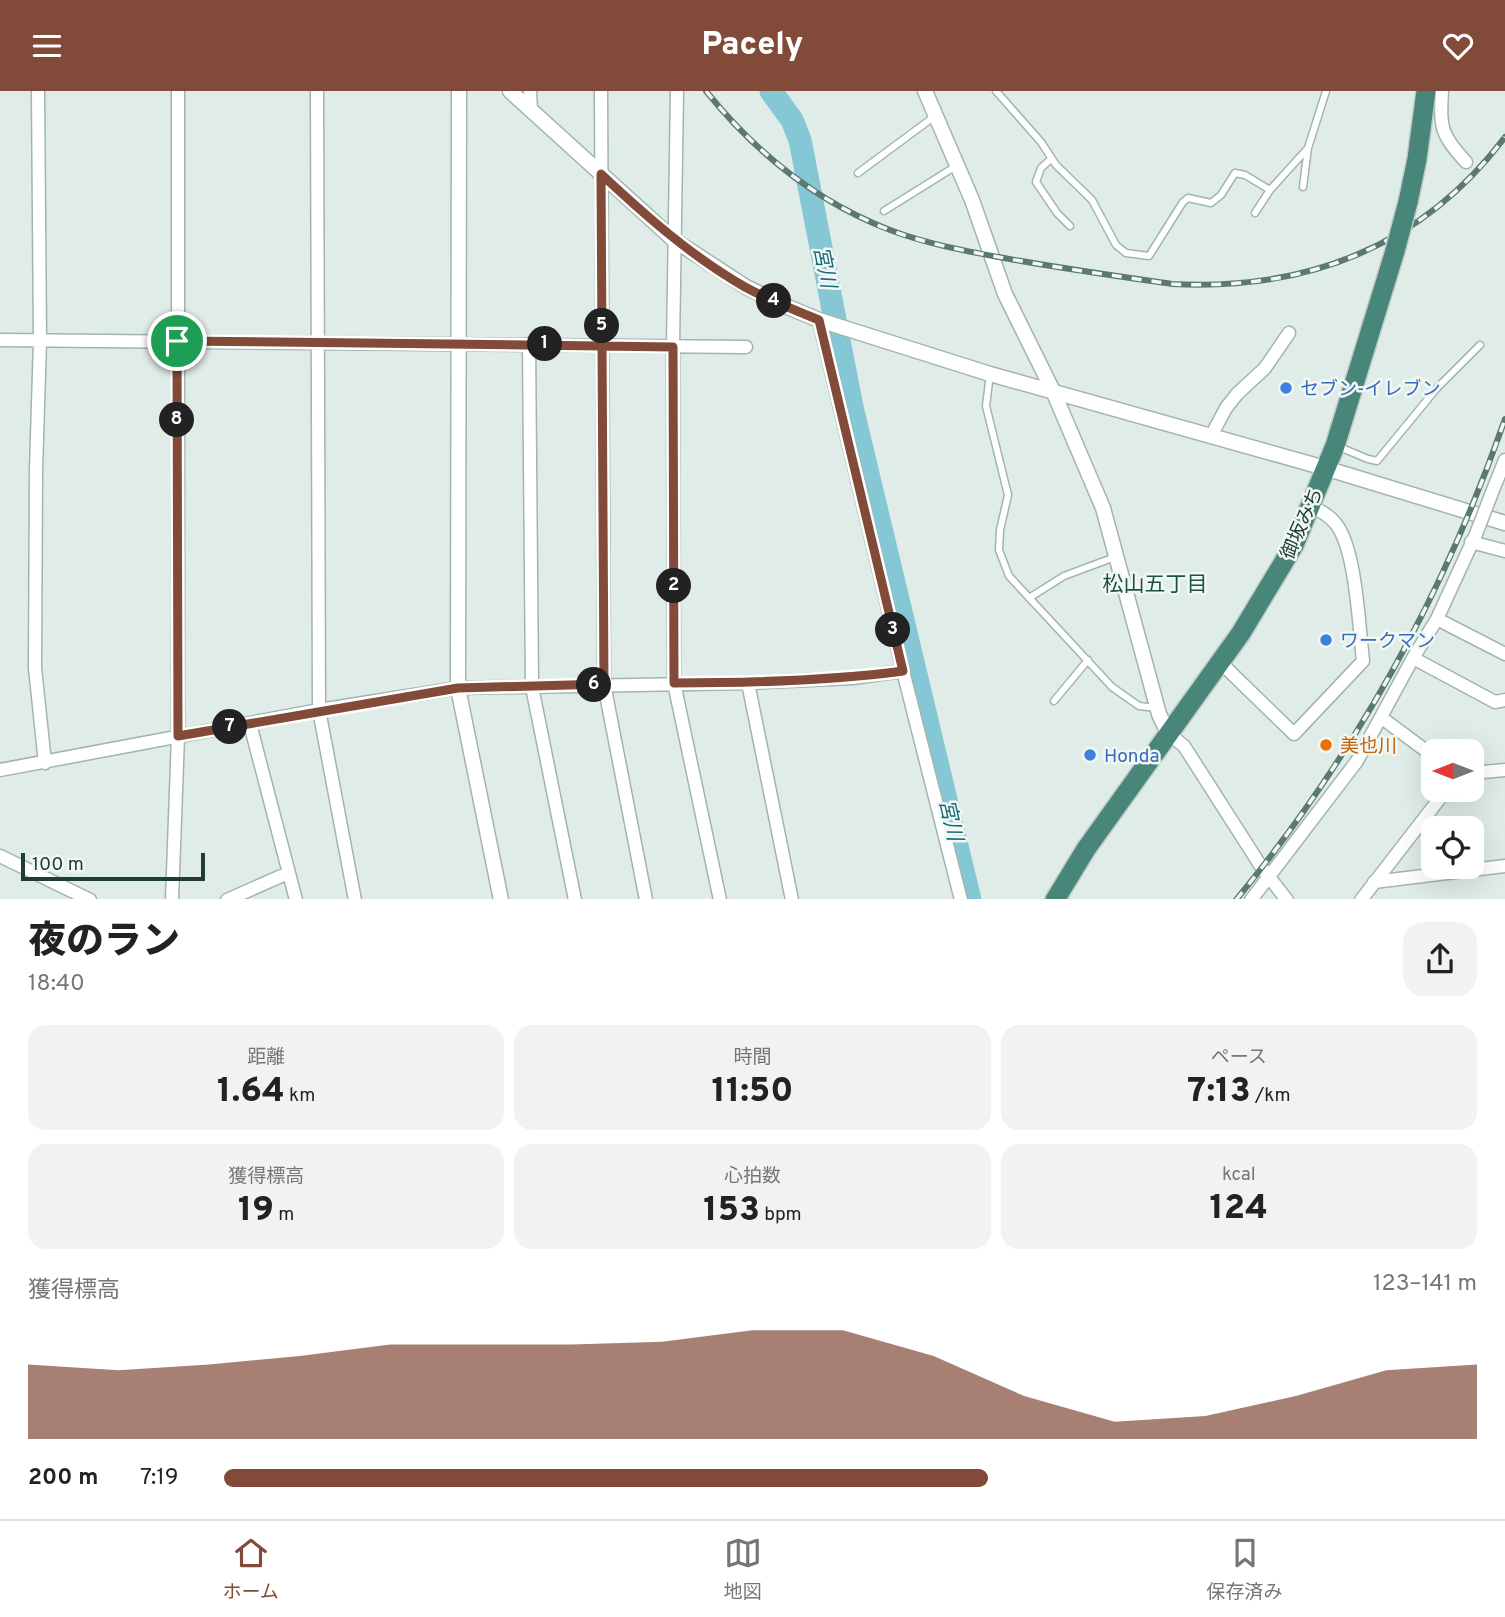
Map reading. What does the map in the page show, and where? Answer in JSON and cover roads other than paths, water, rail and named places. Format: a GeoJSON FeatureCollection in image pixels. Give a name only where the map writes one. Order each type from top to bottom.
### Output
{"type":"FeatureCollection","features":[{"type":"Feature","properties":{"kind":"highway","name":"御坂みち"},"geometry":{"type":"LineString","coordinates":[[1055,899],[1086,849],[1220,663],[1287,557],[1335,446],[1395,251],[1417,159],[1426,91]]}},
{"type":"Feature","properties":{"kind":"street"},"geometry":{"type":"LineString","coordinates":[[38,91],[40,340],[35,668],[45,762]]}},
{"type":"Feature","properties":{"kind":"street"},"geometry":{"type":"LineString","coordinates":[[172,899],[178,736],[178,91]]}},
{"type":"Feature","properties":{"kind":"street"},"geometry":{"type":"LineString","coordinates":[[317,91],[319,711],[355,899]]}},
{"type":"Feature","properties":{"kind":"street"},"geometry":{"type":"LineString","coordinates":[[459,91],[458,688],[501,899]]}},
{"type":"Feature","properties":{"kind":"street"},"geometry":{"type":"LineString","coordinates":[[510,91],[674,240],[746,287],[824,321],[990,374],[1325,468],[1505,523]]}},
{"type":"Feature","properties":{"kind":"street"},"geometry":{"type":"LineString","coordinates":[[530,91],[531,110]]}},
{"type":"Feature","properties":{"kind":"street"},"geometry":{"type":"LineString","coordinates":[[601,91],[604,684],[646,899]]}},
{"type":"Feature","properties":{"kind":"street"},"geometry":{"type":"LineString","coordinates":[[677,91],[673,347],[674,683],[720,899]]}},
{"type":"Feature","properties":{"kind":"street"},"geometry":{"type":"LineString","coordinates":[[925,91],[972,200],[1005,294],[1053,391],[1103,508],[1157,708],[1168,733],[1184,746],[1270,878],[1287,899]]}},
{"type":"Feature","properties":{"kind":"street"},"geometry":{"type":"LineString","coordinates":[[1442,91],[1440,124],[1452,147],[1465,162]]}},
{"type":"Feature","properties":{"kind":"street"},"geometry":{"type":"LineString","coordinates":[[824,321],[903,671],[961,899]]}},
{"type":"Feature","properties":{"kind":"street"},"geometry":{"type":"LineString","coordinates":[[1211,436],[1226,408],[1265,368],[1289,333]]}},
{"type":"Feature","properties":{"kind":"street"},"geometry":{"type":"LineString","coordinates":[[0,340],[746,347]]}},
{"type":"Feature","properties":{"kind":"street"},"geometry":{"type":"LineString","coordinates":[[530,344],[532,687],[575,899]]}},
{"type":"Feature","properties":{"kind":"street"},"geometry":{"type":"LineString","coordinates":[[1251,899],[1270,878],[1357,761],[1382,718],[1437,619],[1505,460]]}},
{"type":"Feature","properties":{"kind":"street"},"geometry":{"type":"LineString","coordinates":[[1220,663],[1294,734],[1363,661],[1349,550],[1337,525],[1323,511],[1309,506]]}},
{"type":"Feature","properties":{"kind":"street"},"geometry":{"type":"LineString","coordinates":[[1473,538],[1505,551]]}},
{"type":"Feature","properties":{"kind":"street"},"geometry":{"type":"LineString","coordinates":[[1437,619],[1505,654]]}},
{"type":"Feature","properties":{"kind":"street"},"geometry":{"type":"LineString","coordinates":[[1413,658],[1495,702],[1505,700]]}},
{"type":"Feature","properties":{"kind":"street"},"geometry":{"type":"LineString","coordinates":[[0,770],[458,688],[748,683],[853,678],[903,671]]}},
{"type":"Feature","properties":{"kind":"street"},"geometry":{"type":"LineString","coordinates":[[748,683],[792,899]]}},
{"type":"Feature","properties":{"kind":"street"},"geometry":{"type":"LineString","coordinates":[[1382,718],[1421,748]]}},
{"type":"Feature","properties":{"kind":"street"},"geometry":{"type":"LineString","coordinates":[[250,724],[296,899]]}},
{"type":"Feature","properties":{"kind":"street"},"geometry":{"type":"LineString","coordinates":[[1484,772],[1505,770]]}},
{"type":"Feature","properties":{"kind":"street"},"geometry":{"type":"LineString","coordinates":[[1361,899],[1437,802]]}},
{"type":"Feature","properties":{"kind":"street"},"geometry":{"type":"LineString","coordinates":[[0,856],[90,899]]}},
{"type":"Feature","properties":{"kind":"street"},"geometry":{"type":"LineString","coordinates":[[1374,882],[1505,866]]}},
{"type":"Feature","properties":{"kind":"street"},"geometry":{"type":"LineString","coordinates":[[227,899],[288,873]]}},
{"type":"Feature","properties":{"kind":"lane"},"geometry":{"type":"LineString","coordinates":[[996,91],[1041,142],[1051,159],[1092,200],[1111,238],[1126,253],[1149,256],[1182,202],[1188,198],[1211,203],[1221,195],[1235,173],[1245,175],[1270,190]]}},
{"type":"Feature","properties":{"kind":"lane"},"geometry":{"type":"LineString","coordinates":[[1303,187],[1308,148],[1326,91]]}},
{"type":"Feature","properties":{"kind":"lane"},"geometry":{"type":"LineString","coordinates":[[858,173],[936,116]]}},
{"type":"Feature","properties":{"kind":"lane"},"geometry":{"type":"LineString","coordinates":[[1255,213],[1270,190],[1308,148]]}},
{"type":"Feature","properties":{"kind":"lane"},"geometry":{"type":"LineString","coordinates":[[1051,159],[1041,169],[1036,182],[1057,213],[1070,226]]}},
{"type":"Feature","properties":{"kind":"lane"},"geometry":{"type":"LineString","coordinates":[[884,211],[957,165]]}},
{"type":"Feature","properties":{"kind":"lane"},"geometry":{"type":"LineString","coordinates":[[1335,446],[1377,461],[1437,388],[1480,345]]}},
{"type":"Feature","properties":{"kind":"lane"},"geometry":{"type":"LineString","coordinates":[[990,374],[986,406],[1008,495],[1000,530],[999,550],[1009,576],[1112,687],[1139,706],[1157,708]]}},
{"type":"Feature","properties":{"kind":"lane"},"geometry":{"type":"LineString","coordinates":[[1029,598],[1064,576],[1117,557]]}},
{"type":"Feature","properties":{"kind":"lane"},"geometry":{"type":"LineString","coordinates":[[1054,701],[1088,660]]}},
{"type":"Feature","properties":{"kind":"waterway","name":"宮川"},"geometry":{"type":"LineString","coordinates":[[771,91],[792,120],[800,140],[852,407],[970,899]]}},
{"type":"Feature","properties":{"kind":"railway"},"geometry":{"type":"LineString","coordinates":[[706,91],[745,135],[789,173],[837,205],[890,230],[975,253],[1172,284],[1221,284],[1269,279],[1314,270],[1358,254],[1398,234],[1437,207],[1472,175],[1505,137]]}},
{"type":"Feature","properties":{"kind":"railway"},"geometry":{"type":"LineString","coordinates":[[1237,899],[1319,789],[1392,671],[1454,548],[1505,419]]}},
{"type":"Feature","properties":{"kind":"place","name":"セブン-イレブン"},"geometry":{"type":"Point","coordinates":[1286,388]}},
{"type":"Feature","properties":{"kind":"place","name":"ワークマン"},"geometry":{"type":"Point","coordinates":[1326,640]}},
{"type":"Feature","properties":{"kind":"place","name":"美也川"},"geometry":{"type":"Point","coordinates":[1326,745]}},
{"type":"Feature","properties":{"kind":"place","name":"Honda"},"geometry":{"type":"Point","coordinates":[1090,755]}},
{"type":"Feature","properties":{"kind":"district","name":"松山五丁目"},"geometry":{"type":"Point","coordinates":[1155,584]}}]}
